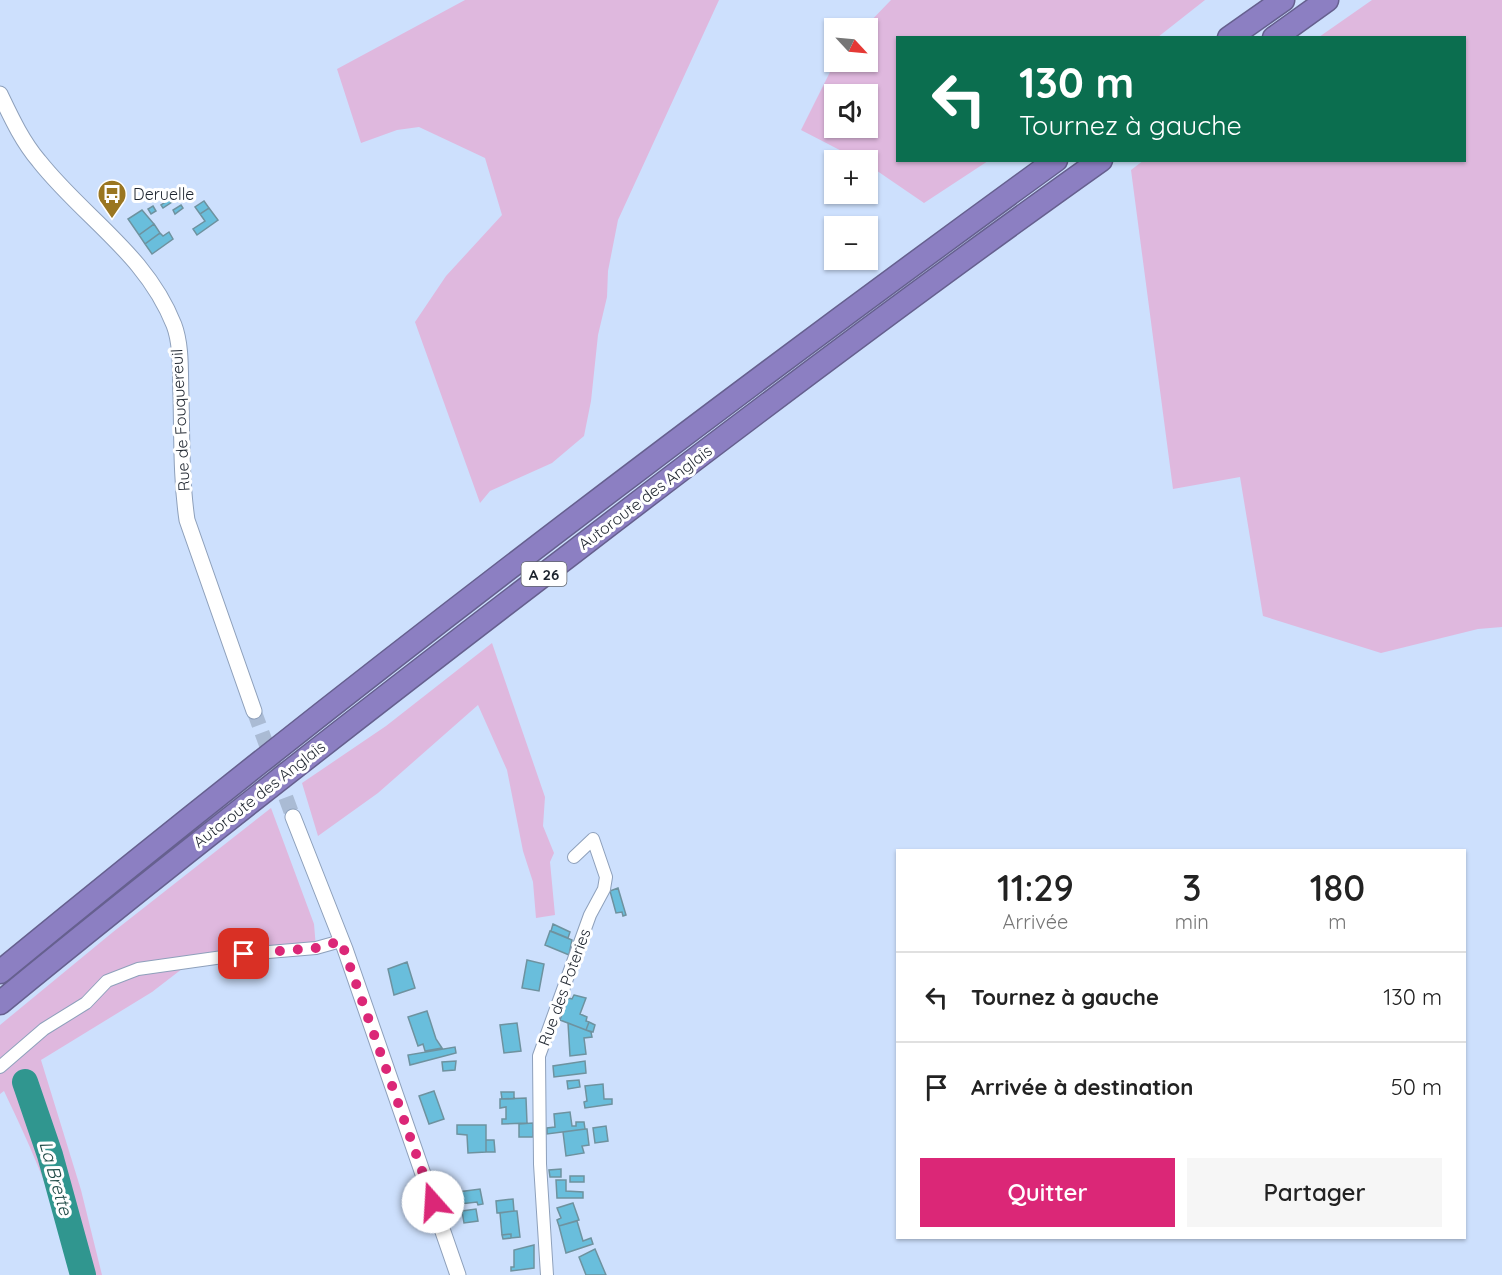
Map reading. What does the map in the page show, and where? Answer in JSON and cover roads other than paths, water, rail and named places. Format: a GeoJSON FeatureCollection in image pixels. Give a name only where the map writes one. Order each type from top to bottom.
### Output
{"type":"FeatureCollection","features":[{"type":"Feature","properties":{"kind":"highway"},"geometry":{"type":"LineString","coordinates":[[1232,36],[1283,0]]}},
{"type":"Feature","properties":{"kind":"highway"},"geometry":{"type":"LineString","coordinates":[[1277,36],[1328,0]]}},
{"type":"Feature","properties":{"kind":"highway","name":"Autoroute des Anglais"},"geometry":{"type":"LineString","coordinates":[[0,972],[272,750],[403,648],[1053,162]]}},
{"type":"Feature","properties":{"kind":"highway","name":"Autoroute des Anglais"},"geometry":{"type":"LineString","coordinates":[[0,1003],[346,725],[764,406],[963,258],[1098,162]]}},
{"type":"Feature","properties":{"kind":"street","name":"Rue de Fouquereuil"},"geometry":{"type":"LineString","coordinates":[[0,94],[19,132],[38,160],[129,252],[148,275],[175,327],[180,371],[183,491],[187,520],[254,711]]}},
{"type":"Feature","properties":{"kind":"street"},"geometry":{"type":"LineString","coordinates":[[293,817],[341,941],[458,1275]]}},
{"type":"Feature","properties":{"kind":"street","name":"Rue des Poteries"},"geometry":{"type":"LineString","coordinates":[[547,1275],[540,1164],[539,1056],[590,915],[604,889],[606,877],[593,839],[574,857]]}},
{"type":"Feature","properties":{"kind":"street"},"geometry":{"type":"LineString","coordinates":[[0,1066],[44,1029],[86,1003],[107,981],[138,969],[244,954],[316,948],[341,941]]}},
{"type":"Feature","properties":{"kind":"waterway","name":"La Brette"},"geometry":{"type":"LineString","coordinates":[[25,1082],[50,1155],[83,1275]]}},
{"type":"Feature","properties":{"kind":"tunnel"},"geometry":{"type":"LineString","coordinates":[[254,711],[293,817]]}},
{"type":"Feature","properties":{"kind":"place","name":"Deruelle"},"geometry":{"type":"Point","coordinates":[112,220]}}]}
